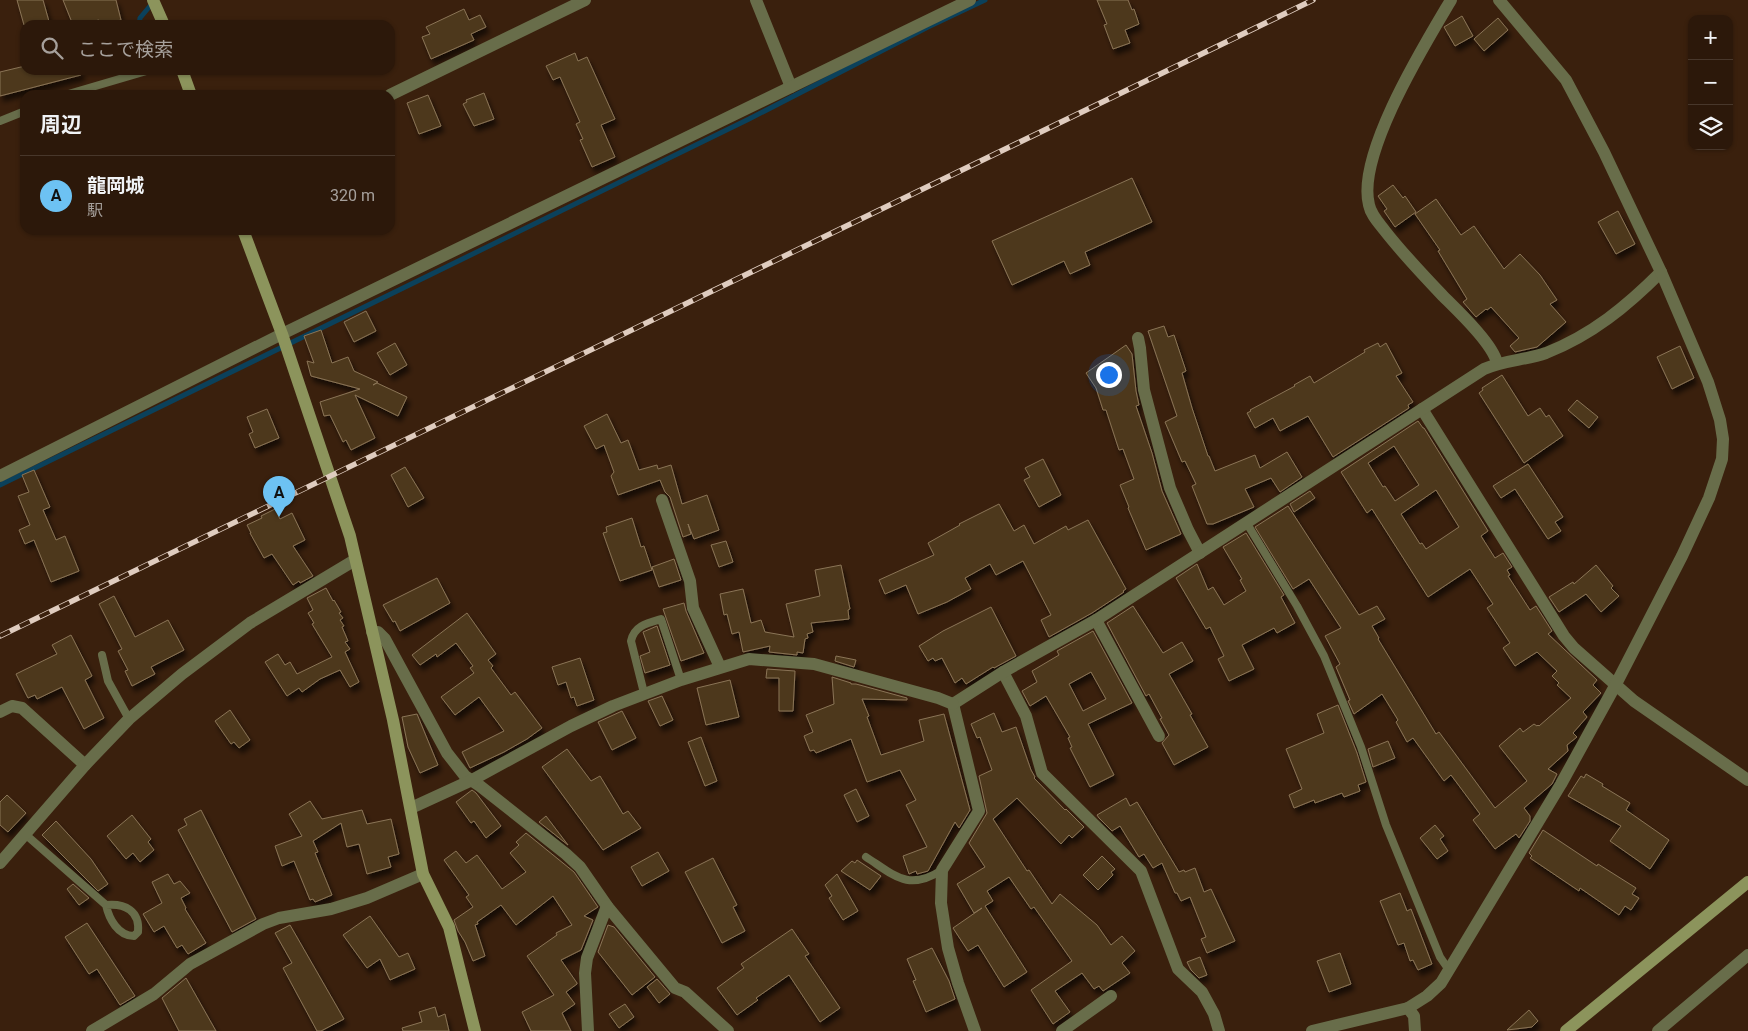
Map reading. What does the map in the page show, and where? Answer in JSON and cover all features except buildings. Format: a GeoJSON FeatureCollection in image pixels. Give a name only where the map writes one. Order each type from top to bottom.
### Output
{"type":"FeatureCollection","features":[{"type":"Feature","properties":{"kind":"street"},"geometry":{"type":"LineString","coordinates":[[154,0],[162,20]]}},
{"type":"Feature","properties":{"kind":"street"},"geometry":{"type":"LineString","coordinates":[[395,93],[585,0]]}},
{"type":"Feature","properties":{"kind":"street"},"geometry":{"type":"LineString","coordinates":[[756,0],[791,87]]}},
{"type":"Feature","properties":{"kind":"street"},"geometry":{"type":"LineString","coordinates":[[0,476],[282,334],[970,0]]}},
{"type":"Feature","properties":{"kind":"street"},"geometry":{"type":"LineString","coordinates":[[1451,0],[1387,119],[1380,135],[1370,171],[1367,192],[1369,206],[1374,217],[1402,253],[1492,350],[1497,364]]}},
{"type":"Feature","properties":{"kind":"street"},"geometry":{"type":"LineString","coordinates":[[1312,1031],[1408,1008],[1427,996],[1441,983],[1552,800],[1615,686],[1682,556],[1709,498],[1722,460],[1723,439],[1715,401],[1708,382],[1661,272],[1604,152],[1566,80],[1499,0]]}},
{"type":"Feature","properties":{"kind":"street"},"geometry":{"type":"LineString","coordinates":[[184,75],[190,90]]}},
{"type":"Feature","properties":{"kind":"street"},"geometry":{"type":"LineString","coordinates":[[245,235],[282,334],[350,536],[393,720],[423,874],[449,927],[475,1031]]}},
{"type":"Feature","properties":{"kind":"street"},"geometry":{"type":"LineString","coordinates":[[952,704],[1003,672],[1096,620],[1484,370],[1497,364],[1544,353],[1575,340],[1605,322],[1635,298],[1661,272]]}},
{"type":"Feature","properties":{"kind":"street"},"geometry":{"type":"LineString","coordinates":[[1138,338],[1144,390],[1170,488],[1200,553]]}},
{"type":"Feature","properties":{"kind":"street"},"geometry":{"type":"LineString","coordinates":[[1422,409],[1564,636],[1574,648],[1634,701],[1748,780]]}},
{"type":"Feature","properties":{"kind":"street"},"geometry":{"type":"LineString","coordinates":[[662,500],[690,581],[693,608],[720,667]]}},
{"type":"Feature","properties":{"kind":"street"},"geometry":{"type":"LineString","coordinates":[[0,863],[84,765],[129,719],[182,674],[250,623],[355,560]]}},
{"type":"Feature","properties":{"kind":"street"},"geometry":{"type":"LineString","coordinates":[[1096,620],[1159,736]]}},
{"type":"Feature","properties":{"kind":"street"},"geometry":{"type":"LineString","coordinates":[[372,632],[378,632],[385,638],[446,753],[458,769],[580,867],[607,906],[676,988],[684,992],[728,1031]]}},
{"type":"Feature","properties":{"kind":"street"},"geometry":{"type":"LineString","coordinates":[[411,808],[472,780],[570,726],[614,706],[681,680],[749,659],[814,664],[938,698],[952,704]]}},
{"type":"Feature","properties":{"kind":"street"},"geometry":{"type":"LineString","coordinates":[[1003,672],[1026,716],[1042,773],[1141,871],[1178,969],[1202,992],[1214,1014],[1219,1031]]}},
{"type":"Feature","properties":{"kind":"street"},"geometry":{"type":"LineString","coordinates":[[952,704],[979,811],[942,870],[940,903],[948,948],[975,1031]]}},
{"type":"Feature","properties":{"kind":"street"},"geometry":{"type":"LineString","coordinates":[[0,712],[12,706],[22,708],[84,765]]}},
{"type":"Feature","properties":{"kind":"street"},"geometry":{"type":"LineString","coordinates":[[92,1031],[154,994],[190,964],[264,924],[279,918],[330,910],[367,898],[423,874]]}},
{"type":"Feature","properties":{"kind":"street"},"geometry":{"type":"LineString","coordinates":[[1566,1031],[1748,882]]}},
{"type":"Feature","properties":{"kind":"street"},"geometry":{"type":"LineString","coordinates":[[588,1031],[585,973],[587,958],[607,906]]}},
{"type":"Feature","properties":{"kind":"street"},"geometry":{"type":"LineString","coordinates":[[1658,1031],[1748,955]]}},
{"type":"Feature","properties":{"kind":"street"},"geometry":{"type":"LineString","coordinates":[[1062,1031],[1111,996]]}},
{"type":"Feature","properties":{"kind":"street"},"geometry":{"type":"LineString","coordinates":[[1408,1008],[1414,1016],[1415,1031]]}},
{"type":"Feature","properties":{"kind":"lane"},"geometry":{"type":"LineString","coordinates":[[82,90],[133,75]]}},
{"type":"Feature","properties":{"kind":"lane"},"geometry":{"type":"LineString","coordinates":[[0,121],[20,113]]}},
{"type":"Feature","properties":{"kind":"lane"},"geometry":{"type":"LineString","coordinates":[[1246,522],[1297,606],[1324,656],[1361,747],[1386,825],[1440,958],[1449,970]]}},
{"type":"Feature","properties":{"kind":"lane"},"geometry":{"type":"LineString","coordinates":[[644,693],[631,641],[632,634],[637,628],[646,624],[661,619],[681,680]]}},
{"type":"Feature","properties":{"kind":"lane"},"geometry":{"type":"LineString","coordinates":[[102,655],[108,681],[129,719]]}},
{"type":"Feature","properties":{"kind":"lane"},"geometry":{"type":"LineString","coordinates":[[25,834],[106,905],[108,915],[120,932],[127,936],[134,936],[138,932],[139,924],[135,915],[126,907],[118,904],[106,905]]}},
{"type":"Feature","properties":{"kind":"lane"},"geometry":{"type":"LineString","coordinates":[[866,857],[903,880],[930,878],[942,870]]}},
{"type":"Feature","properties":{"kind":"waterway"},"geometry":{"type":"LineString","coordinates":[[0,485],[749,119],[928,27],[985,0]]}},
{"type":"Feature","properties":{"kind":"waterway"},"geometry":{"type":"LineString","coordinates":[[140,20],[150,6]]}},
{"type":"Feature","properties":{"kind":"railway"},"geometry":{"type":"LineString","coordinates":[[0,636],[1313,0]]}},
{"type":"Feature","properties":{"kind":"place","name":"龍岡城"},"geometry":{"type":"Point","coordinates":[279,517]}}]}
